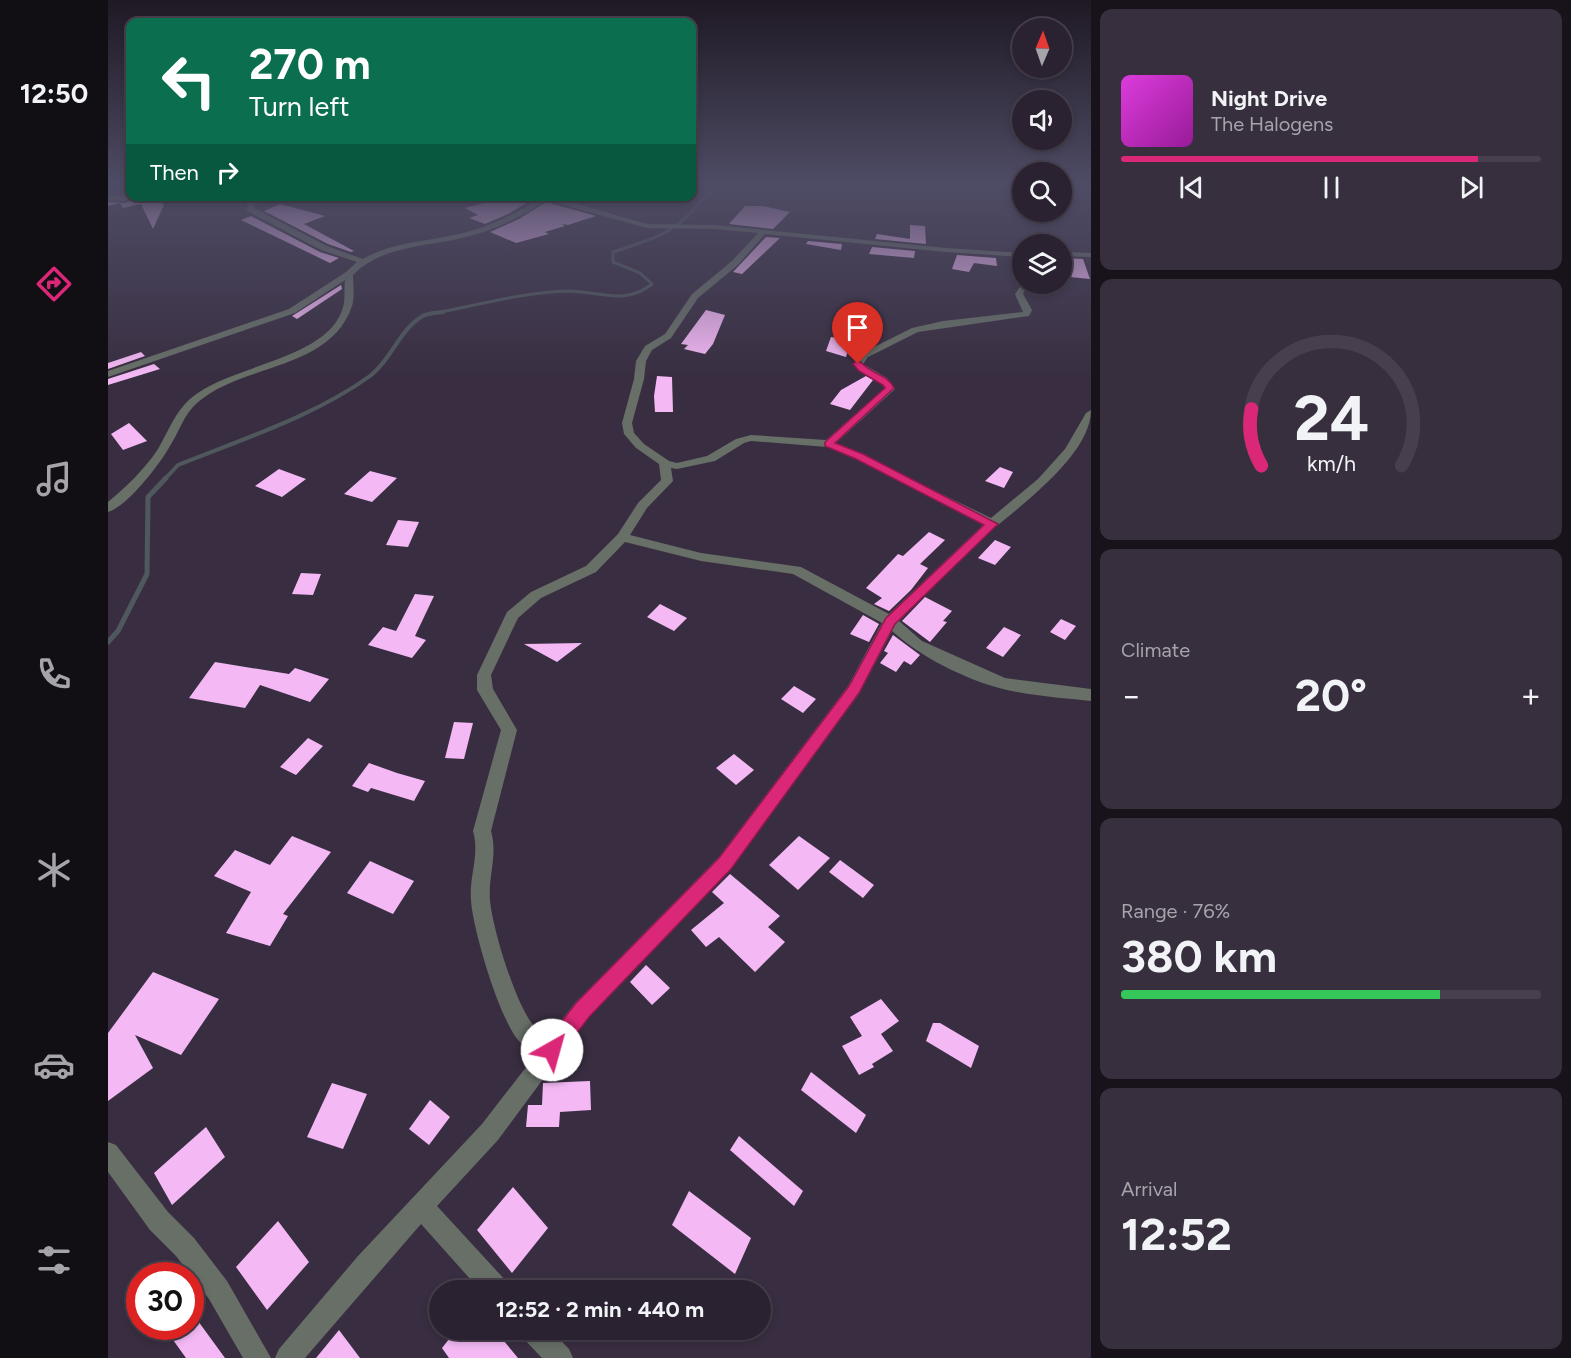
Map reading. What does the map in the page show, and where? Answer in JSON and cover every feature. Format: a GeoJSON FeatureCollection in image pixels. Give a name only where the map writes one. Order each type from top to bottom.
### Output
{"type":"FeatureCollection","features":[{"type":"Feature","properties":{"kind":"street"},"geometry":{"type":"LineString","coordinates":[[328,249],[362,261]]}},
{"type":"Feature","properties":{"kind":"street"},"geometry":{"type":"LineString","coordinates":[[108,374],[282,315],[304,304],[349,274],[362,261],[396,249]]}},
{"type":"Feature","properties":{"kind":"street"},"geometry":{"type":"LineString","coordinates":[[747,249],[735,263],[695,296],[668,336],[648,348],[641,361],[639,379],[627,423],[629,434],[640,446],[665,463],[677,466],[711,459],[740,441],[751,438],[828,444],[860,457],[992,524]]}},
{"type":"Feature","properties":{"kind":"street"},"geometry":{"type":"LineString","coordinates":[[940,249],[1012,255]]}},
{"type":"Feature","properties":{"kind":"street"},"geometry":{"type":"LineString","coordinates":[[1072,254],[1091,255]]}},
{"type":"Feature","properties":{"kind":"street"},"geometry":{"type":"LineString","coordinates":[[108,508],[144,473],[160,453],[176,421],[207,389],[260,370],[315,345],[335,332],[344,321],[349,303],[351,288],[349,274]]}},
{"type":"Feature","properties":{"kind":"street"},"geometry":{"type":"LineString","coordinates":[[828,444],[890,388],[887,383],[862,369],[858,364],[865,354],[915,330],[943,324],[998,320],[1026,314],[1028,309],[1019,294]]}},
{"type":"Feature","properties":{"kind":"street"},"geometry":{"type":"LineString","coordinates":[[288,1358],[367,1265],[490,1132],[582,1010],[725,863],[854,690],[890,621],[967,545],[1042,481],[1070,452],[1091,413]]}},
{"type":"Feature","properties":{"kind":"street"},"geometry":{"type":"LineString","coordinates":[[552,1050],[527,1035],[511,1010],[485,925],[480,899],[486,845],[482,831],[509,730],[485,690],[484,675],[512,615],[536,596],[591,569],[622,537],[642,506],[667,481],[665,463]]}},
{"type":"Feature","properties":{"kind":"street"},"geometry":{"type":"LineString","coordinates":[[622,537],[701,557],[796,570],[890,621],[917,645],[1003,682],[1027,688],[1091,695]]}},
{"type":"Feature","properties":{"kind":"street"},"geometry":{"type":"LineString","coordinates":[[108,1153],[159,1221],[184,1247],[218,1290],[258,1358]]}},
{"type":"Feature","properties":{"kind":"street"},"geometry":{"type":"LineString","coordinates":[[422,1207],[488,1280]]}},
{"type":"Feature","properties":{"kind":"street"},"geometry":{"type":"LineString","coordinates":[[543,1340],[560,1358]]}},
{"type":"Feature","properties":{"kind":"building"},"geometry":{"type":"Polygon","coordinates":[[[302,249],[315,249],[339,258],[330,263],[302,249]]]}},
{"type":"Feature","properties":{"kind":"building"},"geometry":{"type":"Polygon","coordinates":[[[754,249],[768,249],[742,274],[733,272],[754,249]]]}},
{"type":"Feature","properties":{"kind":"building"},"geometry":{"type":"Polygon","coordinates":[[[871,249],[915,251],[914,258],[869,254],[871,249]]]}},
{"type":"Feature","properties":{"kind":"building"},"geometry":{"type":"Polygon","coordinates":[[[957,255],[996,258],[997,266],[974,263],[969,272],[952,269],[957,255]]]}},
{"type":"Feature","properties":{"kind":"building"},"geometry":{"type":"Polygon","coordinates":[[[1072,258],[1083,259],[1090,279],[1072,277],[1072,258]]]}},
{"type":"Feature","properties":{"kind":"building"},"geometry":{"type":"Polygon","coordinates":[[[341,285],[342,289],[297,319],[292,316],[341,285]]]}},
{"type":"Feature","properties":{"kind":"building"},"geometry":{"type":"Polygon","coordinates":[[[706,310],[725,315],[713,344],[705,354],[684,349],[688,345],[681,344],[706,310]]]}},
{"type":"Feature","properties":{"kind":"building"},"geometry":{"type":"Polygon","coordinates":[[[831,337],[851,340],[846,357],[826,351],[831,337]]]}},
{"type":"Feature","properties":{"kind":"building"},"geometry":{"type":"Polygon","coordinates":[[[141,352],[145,356],[108,369],[108,363],[141,352]]]}},
{"type":"Feature","properties":{"kind":"building"},"geometry":{"type":"Polygon","coordinates":[[[154,364],[160,369],[108,385],[108,379],[154,364]]]}},
{"type":"Feature","properties":{"kind":"building"},"geometry":{"type":"Polygon","coordinates":[[[657,376],[672,377],[673,412],[655,412],[654,396],[657,376]]]}},
{"type":"Feature","properties":{"kind":"building"},"geometry":{"type":"Polygon","coordinates":[[[866,376],[873,380],[850,410],[830,404],[841,390],[866,376]]]}},
{"type":"Feature","properties":{"kind":"building"},"geometry":{"type":"Polygon","coordinates":[[[129,423],[147,441],[123,450],[111,434],[129,423]]]}},
{"type":"Feature","properties":{"kind":"building"},"geometry":{"type":"Polygon","coordinates":[[[1000,467],[1013,472],[1004,488],[985,481],[1000,467]]]}},
{"type":"Feature","properties":{"kind":"building"},"geometry":{"type":"Polygon","coordinates":[[[279,469],[306,479],[282,497],[255,486],[279,469]]]}},
{"type":"Feature","properties":{"kind":"building"},"geometry":{"type":"Polygon","coordinates":[[[370,471],[397,478],[372,502],[344,494],[370,471]]]}},
{"type":"Feature","properties":{"kind":"building"},"geometry":{"type":"Polygon","coordinates":[[[398,520],[419,522],[408,547],[386,545],[398,520]]]}},
{"type":"Feature","properties":{"kind":"building"},"geometry":{"type":"Polygon","coordinates":[[[929,532],[945,540],[920,564],[928,568],[911,590],[889,611],[874,604],[882,598],[866,588],[898,554],[903,556],[929,532]]]}},
{"type":"Feature","properties":{"kind":"building"},"geometry":{"type":"Polygon","coordinates":[[[995,540],[1011,547],[995,565],[978,558],[995,540]]]}},
{"type":"Feature","properties":{"kind":"building"},"geometry":{"type":"Polygon","coordinates":[[[301,573],[321,574],[313,595],[292,594],[301,573]]]}},
{"type":"Feature","properties":{"kind":"building"},"geometry":{"type":"Polygon","coordinates":[[[415,594],[434,596],[415,636],[426,640],[412,658],[368,645],[383,627],[396,631],[415,594]]]}},
{"type":"Feature","properties":{"kind":"building"},"geometry":{"type":"Polygon","coordinates":[[[925,597],[952,611],[943,621],[947,622],[930,642],[902,621],[925,597]]]}},
{"type":"Feature","properties":{"kind":"building"},"geometry":{"type":"Polygon","coordinates":[[[660,604],[687,618],[674,631],[647,617],[660,604]]]}},
{"type":"Feature","properties":{"kind":"building"},"geometry":{"type":"Polygon","coordinates":[[[863,615],[879,624],[869,642],[850,634],[863,615]]]}},
{"type":"Feature","properties":{"kind":"building"},"geometry":{"type":"Polygon","coordinates":[[[1061,619],[1076,626],[1065,640],[1050,632],[1061,619]]]}},
{"type":"Feature","properties":{"kind":"building"},"geometry":{"type":"Polygon","coordinates":[[[1004,627],[1021,635],[1003,657],[986,648],[1004,627]]]}},
{"type":"Feature","properties":{"kind":"building"},"geometry":{"type":"Polygon","coordinates":[[[893,635],[920,655],[911,665],[904,661],[896,672],[880,663],[888,653],[884,651],[893,635]]]}},
{"type":"Feature","properties":{"kind":"building"},"geometry":{"type":"Polygon","coordinates":[[[582,643],[557,662],[524,644],[582,643]]]}},
{"type":"Feature","properties":{"kind":"building"},"geometry":{"type":"Polygon","coordinates":[[[215,662],[289,674],[295,668],[329,679],[310,702],[260,685],[245,708],[189,698],[215,662]]]}},
{"type":"Feature","properties":{"kind":"building"},"geometry":{"type":"Polygon","coordinates":[[[794,686],[816,699],[803,713],[781,699],[794,686]]]}},
{"type":"Feature","properties":{"kind":"building"},"geometry":{"type":"Polygon","coordinates":[[[454,722],[473,723],[464,759],[445,758],[454,722]]]}},
{"type":"Feature","properties":{"kind":"building"},"geometry":{"type":"Polygon","coordinates":[[[308,738],[323,746],[296,775],[280,767],[308,738]]]}},
{"type":"Feature","properties":{"kind":"building"},"geometry":{"type":"Polygon","coordinates":[[[734,754],[754,770],[736,785],[716,768],[734,754]]]}},
{"type":"Feature","properties":{"kind":"building"},"geometry":{"type":"Polygon","coordinates":[[[369,763],[425,781],[414,801],[371,788],[368,792],[352,786],[369,763]]]}},
{"type":"Feature","properties":{"kind":"building"},"geometry":{"type":"Polygon","coordinates":[[[292,836],[331,852],[283,914],[288,916],[270,946],[226,933],[251,892],[214,876],[235,850],[270,865],[292,836]]]}},
{"type":"Feature","properties":{"kind":"building"},"geometry":{"type":"Polygon","coordinates":[[[799,836],[830,858],[798,890],[769,865],[799,836]]]}},
{"type":"Feature","properties":{"kind":"building"},"geometry":{"type":"Polygon","coordinates":[[[840,860],[874,885],[863,898],[829,872],[840,860]]]}},
{"type":"Feature","properties":{"kind":"building"},"geometry":{"type":"Polygon","coordinates":[[[370,861],[414,881],[393,914],[347,893],[370,861]]]}},
{"type":"Feature","properties":{"kind":"building"},"geometry":{"type":"Polygon","coordinates":[[[730,874],[780,916],[768,927],[785,942],[755,972],[719,937],[706,947],[691,930],[724,903],[712,892],[730,874]]]}},
{"type":"Feature","properties":{"kind":"building"},"geometry":{"type":"Polygon","coordinates":[[[646,965],[670,988],[652,1005],[630,982],[646,965]]]}},
{"type":"Feature","properties":{"kind":"building"},"geometry":{"type":"Polygon","coordinates":[[[153,972],[219,999],[181,1055],[135,1035],[153,1068],[108,1101],[108,1033],[153,972]]]}},
{"type":"Feature","properties":{"kind":"building"},"geometry":{"type":"Polygon","coordinates":[[[881,999],[899,1021],[881,1034],[893,1051],[872,1064],[874,1067],[859,1075],[842,1046],[862,1036],[850,1017],[881,999]]]}},
{"type":"Feature","properties":{"kind":"building"},"geometry":{"type":"Polygon","coordinates":[[[933,1023],[940,1023],[979,1046],[971,1068],[926,1041],[933,1023]]]}},
{"type":"Feature","properties":{"kind":"building"},"geometry":{"type":"Polygon","coordinates":[[[811,1072],[866,1115],[856,1133],[801,1090],[811,1072]]]}},
{"type":"Feature","properties":{"kind":"building"},"geometry":{"type":"Polygon","coordinates":[[[590,1081],[591,1110],[560,1112],[559,1127],[526,1127],[528,1105],[542,1105],[543,1083],[590,1081]]]}},
{"type":"Feature","properties":{"kind":"building"},"geometry":{"type":"Polygon","coordinates":[[[332,1083],[367,1094],[343,1149],[307,1137],[332,1083]]]}},
{"type":"Feature","properties":{"kind":"building"},"geometry":{"type":"Polygon","coordinates":[[[430,1100],[450,1117],[429,1145],[409,1129],[430,1100]]]}},
{"type":"Feature","properties":{"kind":"building"},"geometry":{"type":"Polygon","coordinates":[[[206,1127],[225,1157],[172,1205],[154,1173],[206,1127]]]}},
{"type":"Feature","properties":{"kind":"building"},"geometry":{"type":"Polygon","coordinates":[[[739,1136],[803,1191],[794,1206],[730,1150],[739,1136]]]}},
{"type":"Feature","properties":{"kind":"building"},"geometry":{"type":"Polygon","coordinates":[[[513,1187],[548,1228],[512,1273],[477,1230],[513,1187]]]}},
{"type":"Feature","properties":{"kind":"building"},"geometry":{"type":"Polygon","coordinates":[[[689,1191],[751,1238],[735,1274],[672,1225],[689,1191]]]}},
{"type":"Feature","properties":{"kind":"building"},"geometry":{"type":"Polygon","coordinates":[[[278,1221],[309,1262],[267,1310],[236,1267],[278,1221]]]}},
{"type":"Feature","properties":{"kind":"building"},"geometry":{"type":"Polygon","coordinates":[[[204,1329],[225,1358],[186,1358],[173,1340],[204,1340],[204,1329]]]}},
{"type":"Feature","properties":{"kind":"building"},"geometry":{"type":"Polygon","coordinates":[[[339,1330],[360,1358],[316,1358],[339,1330]]]}},
{"type":"Feature","properties":{"kind":"building"},"geometry":{"type":"Polygon","coordinates":[[[448,1340],[503,1340],[518,1358],[449,1358],[442,1348],[448,1340]]]}},
{"type":"Feature","properties":{"kind":"waterway"},"geometry":{"type":"LineString","coordinates":[[435,313],[518,296],[551,292],[568,291],[621,296],[642,291],[652,284],[640,273],[613,262],[613,252],[621,249]]}},
{"type":"Feature","properties":{"kind":"waterway"},"geometry":{"type":"LineString","coordinates":[[164,480],[178,465],[277,426],[348,391],[370,376],[384,362],[413,323],[426,315],[443,312]]}},
{"type":"Feature","properties":{"kind":"waterway"},"geometry":{"type":"LineString","coordinates":[[108,642],[118,631],[147,574],[148,497],[166,478]]}},
{"type":"Feature","properties":{"kind":"route"},"geometry":{"type":"LineString","coordinates":[[552,1050],[582,1010],[725,863],[854,690],[890,621],[914,600],[967,545],[992,524],[860,457],[828,444],[890,388],[887,383],[862,369],[858,364]]}}]}
